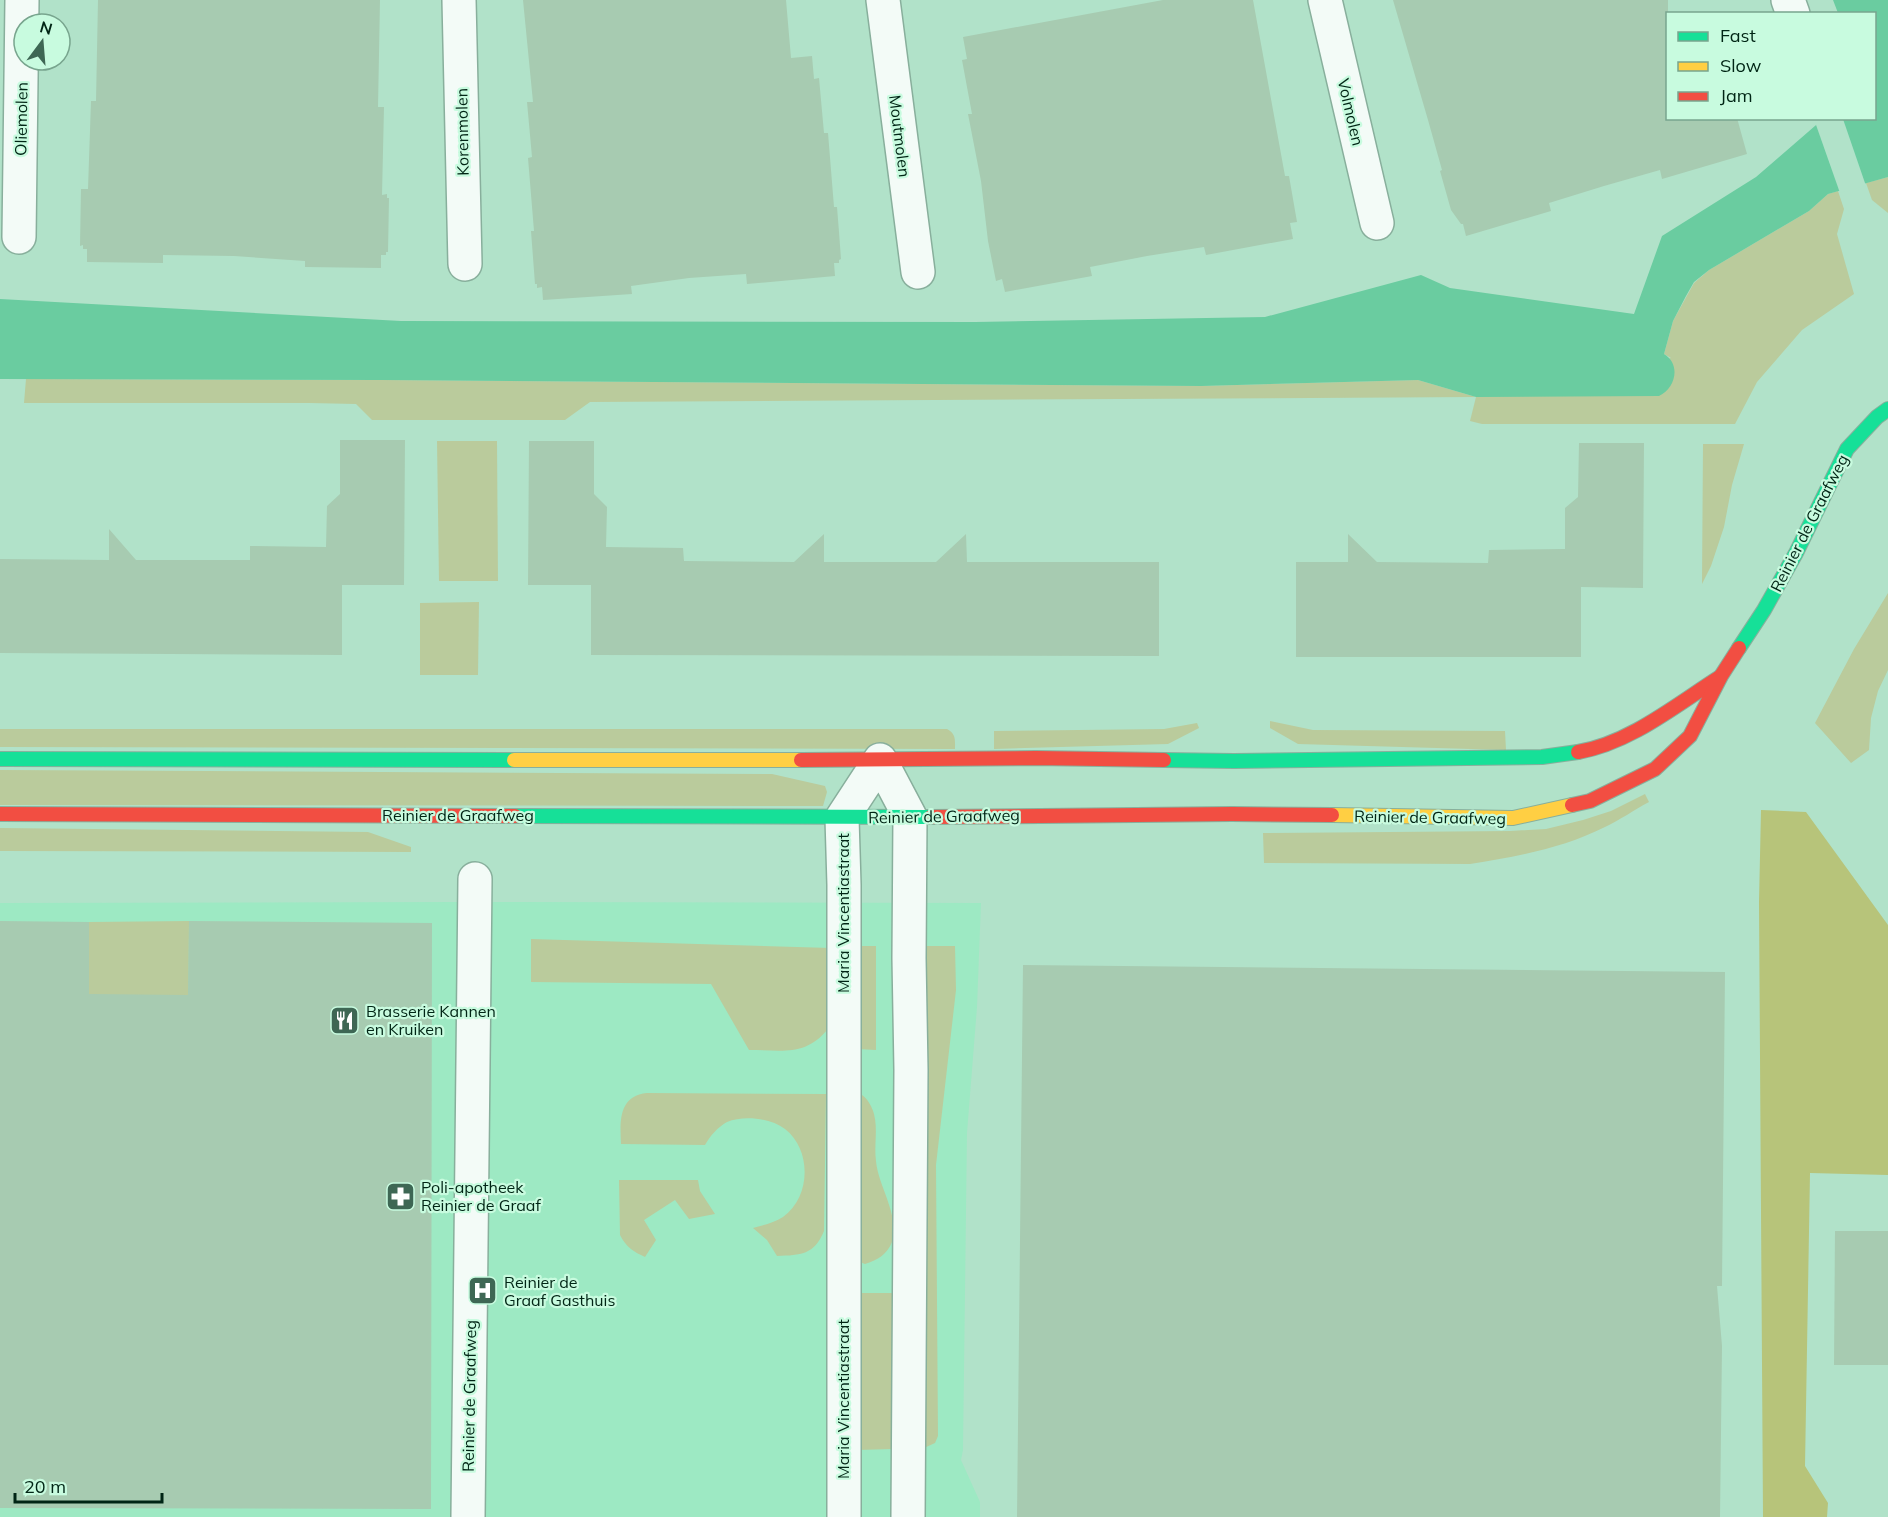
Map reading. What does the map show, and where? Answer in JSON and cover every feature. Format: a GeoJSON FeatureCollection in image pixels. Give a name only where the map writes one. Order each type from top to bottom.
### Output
{"type":"FeatureCollection","features":[{"type":"Feature","properties":{"kind":"main road","name":"Reinier de Graafweg"},"geometry":{"type":"LineString","coordinates":[[0,814],[402,814],[842,818],[1232,814],[1513,818],[1590,801],[1655,769],[1689,736],[1721,676],[1764,610],[1791,562],[1847,449],[1877,417],[1888,409]]}},
{"type":"Feature","properties":{"kind":"main road","name":"Reinier de Graafweg"},"geometry":{"type":"LineString","coordinates":[[0,759],[880,760],[1036,758],[1246,760],[1542,757],[1585,752],[1607,746],[1624,738],[1721,676]]}},
{"type":"Feature","properties":{"kind":"street","name":"Oliemolen"},"geometry":{"type":"LineString","coordinates":[[19,237],[22,0]]}},
{"type":"Feature","properties":{"kind":"street","name":"Korenmolen"},"geometry":{"type":"LineString","coordinates":[[459,0],[465,264]]}},
{"type":"Feature","properties":{"kind":"street","name":"Moutmolen"},"geometry":{"type":"LineString","coordinates":[[883,0],[918,272]]}},
{"type":"Feature","properties":{"kind":"street","name":"Volmolen"},"geometry":{"type":"LineString","coordinates":[[1325,0],[1377,223]]}},
{"type":"Feature","properties":{"kind":"street"},"geometry":{"type":"LineString","coordinates":[[880,760],[910,817],[908,1517]]}},
{"type":"Feature","properties":{"kind":"street","name":"Maria Vincentiastraat"},"geometry":{"type":"LineString","coordinates":[[844,1517],[844,885],[842,818],[880,760]]}},
{"type":"Feature","properties":{"kind":"street","name":"Reinier de Graafweg"},"geometry":{"type":"LineString","coordinates":[[468,1517],[475,879]]}},
{"type":"Feature","properties":{"kind":"shaded area"},"geometry":{"type":"Polygon","coordinates":[[[1833,0],[1888,0],[1888,177],[1828,194],[1809,211],[1709,270],[1694,282],[1673,321],[1664,354],[1673,364],[1673,382],[1659,396],[1476,397],[1418,380],[1201,386],[0,379],[0,299],[401,321],[975,322],[1265,317],[1421,275],[1450,288],[1634,314],[1662,236],[1756,177],[1822,120],[1876,120],[1876,12],[1838,12],[1833,0]]]}},
{"type":"Feature","properties":{"kind":"shaded area"},"geometry":{"type":"Polygon","coordinates":[[[1888,177],[1888,213],[1872,200],[1866,183],[1888,177]]]}},
{"type":"Feature","properties":{"kind":"shaded area"},"geometry":{"type":"Polygon","coordinates":[[[1838,191],[1844,209],[1837,234],[1854,294],[1802,330],[1757,382],[1735,424],[1482,424],[1470,421],[1476,397],[1671,358],[1664,354],[1673,321],[1694,283],[1709,270],[1809,211],[1828,194],[1838,191]]]}},
{"type":"Feature","properties":{"kind":"shaded area"},"geometry":{"type":"Polygon","coordinates":[[[26,379],[1201,386],[1418,380],[1476,397],[590,402],[565,420],[372,420],[356,404],[24,403],[26,379]]]}},
{"type":"Feature","properties":{"kind":"shaded area"},"geometry":{"type":"Polygon","coordinates":[[[437,441],[497,441],[498,581],[439,581],[437,441]]]}},
{"type":"Feature","properties":{"kind":"shaded area"},"geometry":{"type":"Polygon","coordinates":[[[1703,444],[1744,444],[1732,485],[1724,527],[1711,566],[1702,584],[1703,444]]]}},
{"type":"Feature","properties":{"kind":"shaded area"},"geometry":{"type":"Polygon","coordinates":[[[1888,593],[1888,670],[1878,691],[1871,718],[1869,750],[1851,763],[1815,723],[1854,649],[1888,593]]]}},
{"type":"Feature","properties":{"kind":"shaded area"},"geometry":{"type":"Polygon","coordinates":[[[479,602],[478,675],[420,675],[420,603],[479,602]]]}},
{"type":"Feature","properties":{"kind":"shaded area"},"geometry":{"type":"Polygon","coordinates":[[[1270,721],[1313,730],[1505,731],[1506,750],[1298,744],[1270,728],[1270,721]]]}},
{"type":"Feature","properties":{"kind":"shaded area"},"geometry":{"type":"Polygon","coordinates":[[[1197,723],[1199,728],[1168,744],[994,749],[994,731],[1164,729],[1197,723]]]}},
{"type":"Feature","properties":{"kind":"shaded area"},"geometry":{"type":"Polygon","coordinates":[[[0,729],[947,729],[955,740],[955,749],[0,747],[0,729]]]}},
{"type":"Feature","properties":{"kind":"shaded area"},"geometry":{"type":"Polygon","coordinates":[[[0,770],[772,774],[825,786],[827,792],[823,806],[0,805],[0,770]]]}},
{"type":"Feature","properties":{"kind":"shaded area"},"geometry":{"type":"Polygon","coordinates":[[[1645,794],[1649,802],[1611,824],[1573,841],[1505,858],[1470,864],[1264,863],[1263,833],[1546,829],[1611,811],[1645,794]]]}},
{"type":"Feature","properties":{"kind":"shaded area"},"geometry":{"type":"Polygon","coordinates":[[[1761,810],[1806,812],[1888,925],[1888,1175],[1810,1173],[1805,1466],[1828,1503],[1827,1517],[1763,1517],[1759,902],[1761,810]]]}},
{"type":"Feature","properties":{"kind":"shaded area"},"geometry":{"type":"Polygon","coordinates":[[[0,828],[368,832],[411,847],[411,852],[0,851],[0,828]]]}},
{"type":"Feature","properties":{"kind":"shaded area","name":"Reinier de Graaf Gasthuis"},"geometry":{"type":"Polygon","coordinates":[[[0,903],[981,903],[977,1007],[967,1133],[963,1450],[961,1460],[980,1502],[980,1517],[0,1517],[0,903]]]}},
{"type":"Feature","properties":{"kind":"shaded area"},"geometry":{"type":"Polygon","coordinates":[[[189,921],[188,1107],[89,1106],[89,922],[189,921]]]}},
{"type":"Feature","properties":{"kind":"shaded area"},"geometry":{"type":"Polygon","coordinates":[[[531,939],[831,948],[828,1029],[811,1044],[802,1048],[782,1051],[749,1050],[711,984],[531,982],[531,939]]]}},
{"type":"Feature","properties":{"kind":"shaded area"},"geometry":{"type":"Polygon","coordinates":[[[857,946],[876,946],[876,1050],[857,1049],[857,946]]]}},
{"type":"Feature","properties":{"kind":"shaded area"},"geometry":{"type":"Polygon","coordinates":[[[920,946],[955,946],[956,990],[936,1165],[938,1436],[935,1443],[924,1448],[920,946]]]}},
{"type":"Feature","properties":{"kind":"shaded area"},"geometry":{"type":"Polygon","coordinates":[[[647,1093],[826,1094],[824,1231],[816,1245],[800,1254],[777,1256],[767,1240],[753,1228],[783,1217],[799,1198],[803,1186],[804,1161],[794,1138],[785,1129],[772,1122],[749,1118],[727,1122],[714,1132],[705,1145],[621,1144],[621,1119],[626,1105],[638,1095],[647,1093]]]}},
{"type":"Feature","properties":{"kind":"shaded area"},"geometry":{"type":"Polygon","coordinates":[[[862,1095],[870,1103],[874,1114],[878,1171],[891,1211],[894,1232],[892,1242],[884,1254],[865,1264],[857,1261],[859,1096],[862,1095]]]}},
{"type":"Feature","properties":{"kind":"shaded area"},"geometry":{"type":"Polygon","coordinates":[[[619,1180],[698,1180],[700,1191],[715,1214],[689,1219],[675,1200],[644,1220],[656,1240],[645,1257],[631,1249],[620,1235],[619,1180]]]}},
{"type":"Feature","properties":{"kind":"shaded area"},"geometry":{"type":"Polygon","coordinates":[[[856,1293],[893,1293],[893,1449],[857,1450],[856,1293]]]}},
{"type":"Feature","properties":{"kind":"pier"},"geometry":{"type":"Polygon","coordinates":[[[1817,120],[1843,120],[1866,186],[1840,193],[1815,122],[1817,120]]]}},
{"type":"Feature","properties":{"kind":"building"},"geometry":{"type":"Polygon","coordinates":[[[98,0],[380,0],[378,107],[384,107],[382,195],[387,194],[389,198],[388,252],[386,255],[381,255],[381,268],[305,267],[305,261],[234,256],[163,255],[163,263],[87,262],[87,249],[83,249],[83,245],[80,246],[81,189],[88,189],[91,101],[96,101],[98,0]]]}},
{"type":"Feature","properties":{"kind":"building"},"geometry":{"type":"Polygon","coordinates":[[[523,0],[786,0],[791,58],[812,56],[814,79],[819,78],[824,133],[828,133],[834,207],[837,207],[841,259],[839,263],[834,263],[835,276],[747,284],[746,274],[689,278],[631,286],[632,294],[543,300],[542,287],[537,288],[535,284],[531,231],[534,231],[528,158],[532,157],[527,102],[533,102],[523,0]]]}},
{"type":"Feature","properties":{"kind":"building"},"geometry":{"type":"Polygon","coordinates":[[[1163,0],[1253,0],[1285,176],[1289,176],[1297,222],[1290,223],[1293,239],[1206,255],[1204,247],[1147,256],[1090,267],[1092,276],[1005,292],[1002,279],[996,281],[988,241],[981,181],[968,114],[972,114],[962,60],[967,59],[963,37],[1163,0]]]}},
{"type":"Feature","properties":{"kind":"building"},"geometry":{"type":"Polygon","coordinates":[[[1393,0],[1668,0],[1666,120],[1738,120],[1747,154],[1662,179],[1660,170],[1604,186],[1549,203],[1551,211],[1466,236],[1463,224],[1451,210],[1440,171],[1442,170],[1393,0]]]}},
{"type":"Feature","properties":{"kind":"building"},"geometry":{"type":"Polygon","coordinates":[[[340,440],[405,440],[404,585],[342,585],[342,655],[0,653],[0,559],[109,560],[109,529],[136,560],[250,560],[250,546],[326,547],[327,506],[340,494],[340,440]]]}},
{"type":"Feature","properties":{"kind":"building"},"geometry":{"type":"Polygon","coordinates":[[[529,441],[594,441],[594,494],[607,507],[606,547],[683,548],[684,561],[794,562],[824,534],[824,562],[936,562],[966,534],[967,562],[1159,562],[1159,656],[591,655],[591,585],[528,585],[529,441]]]}},
{"type":"Feature","properties":{"kind":"building"},"geometry":{"type":"Polygon","coordinates":[[[1579,443],[1644,443],[1643,588],[1581,587],[1581,657],[1296,657],[1296,562],[1348,562],[1348,534],[1377,562],[1488,563],[1489,550],[1565,549],[1565,508],[1578,497],[1579,443]]]}},
{"type":"Feature","properties":{"kind":"building"},"geometry":{"type":"Polygon","coordinates":[[[0,921],[89,922],[89,994],[188,995],[189,921],[432,923],[431,1509],[0,1508],[0,921]]]}},
{"type":"Feature","properties":{"kind":"building"},"geometry":{"type":"Polygon","coordinates":[[[1023,965],[1725,972],[1722,1286],[1717,1286],[1722,1346],[1720,1517],[1017,1517],[1023,965]]]}},
{"type":"Feature","properties":{"kind":"building"},"geometry":{"type":"Polygon","coordinates":[[[1835,1231],[1888,1231],[1888,1365],[1834,1365],[1835,1231]]]}},
{"type":"Feature","properties":{"kind":"traffic: fast"},"geometry":{"type":"LineString","coordinates":[[1739,648],[1764,610],[1796,553],[1847,449],[1877,417],[1888,409]]}},
{"type":"Feature","properties":{"kind":"traffic: fast"},"geometry":{"type":"LineString","coordinates":[[1164,760],[1542,757],[1578,752]]}},
{"type":"Feature","properties":{"kind":"traffic: fast"},"geometry":{"type":"LineString","coordinates":[[0,759],[514,760]]}},
{"type":"Feature","properties":{"kind":"traffic: fast"},"geometry":{"type":"LineString","coordinates":[[515,816],[931,817]]}},
{"type":"Feature","properties":{"kind":"traffic: slow"},"geometry":{"type":"LineString","coordinates":[[514,760],[801,760]]}},
{"type":"Feature","properties":{"kind":"traffic: slow"},"geometry":{"type":"LineString","coordinates":[[1332,815],[1513,818],[1572,805]]}},
{"type":"Feature","properties":{"kind":"traffic: jam"},"geometry":{"type":"LineString","coordinates":[[1572,805],[1590,801],[1655,769],[1690,736],[1721,676],[1739,648]]}},
{"type":"Feature","properties":{"kind":"traffic: jam"},"geometry":{"type":"LineString","coordinates":[[1578,752],[1634,732],[1720,677]]}},
{"type":"Feature","properties":{"kind":"traffic: jam"},"geometry":{"type":"LineString","coordinates":[[801,760],[1036,758],[1164,760]]}},
{"type":"Feature","properties":{"kind":"traffic: jam"},"geometry":{"type":"LineString","coordinates":[[0,814],[515,816]]}},
{"type":"Feature","properties":{"kind":"traffic: jam"},"geometry":{"type":"LineString","coordinates":[[931,817],[1332,815]]}},
{"type":"Feature","properties":{"kind":"place","name":"Brasserie Kannen en Kruiken"},"geometry":{"type":"Point","coordinates":[345,1020]}},
{"type":"Feature","properties":{"kind":"place","name":"Poli-apotheek Reinier de Graaf"},"geometry":{"type":"Point","coordinates":[400,1196]}},
{"type":"Feature","properties":{"kind":"place","name":"Reinier de Graaf Gasthuis"},"geometry":{"type":"Point","coordinates":[483,1291]}}]}
